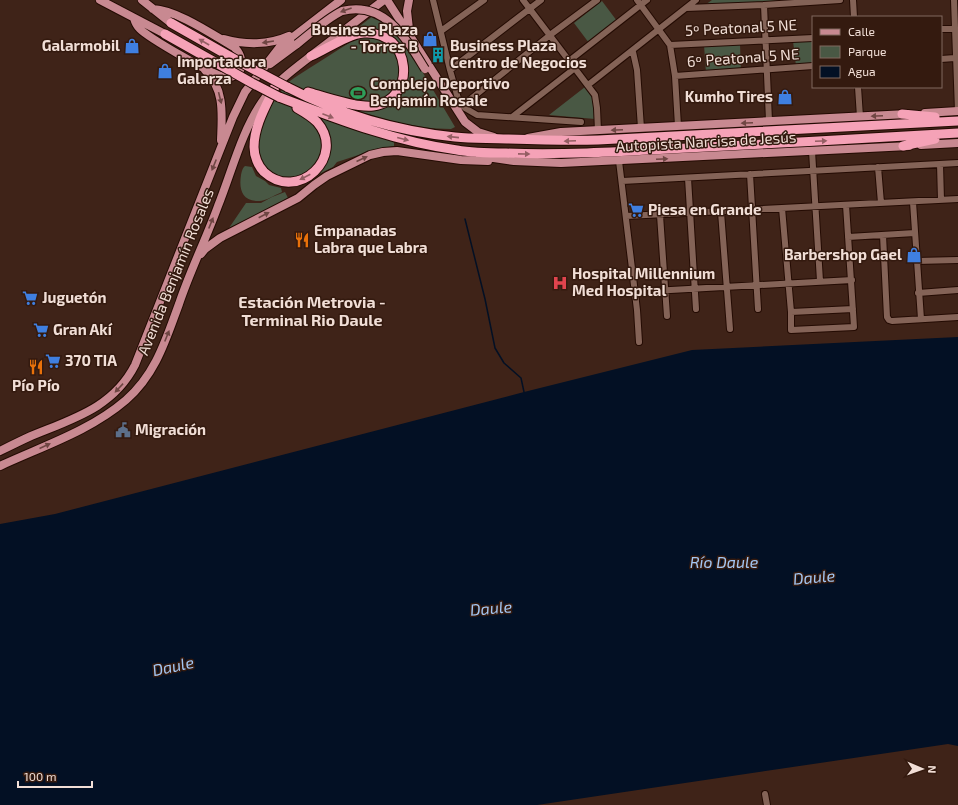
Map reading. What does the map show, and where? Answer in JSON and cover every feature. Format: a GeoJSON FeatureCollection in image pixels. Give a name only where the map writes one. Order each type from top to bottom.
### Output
{"type":"FeatureCollection","features":[{"type":"Feature","properties":{"kind":"highway","name":"Autopista Narcisa de Jesús"},"geometry":{"type":"LineString","coordinates":[[171,23],[287,87],[355,120],[430,134],[468,138],[561,141],[958,120]]}},
{"type":"Feature","properties":{"kind":"highway","name":"Autopista Narcisa de Jesús"},"geometry":{"type":"LineString","coordinates":[[165,34],[252,83],[279,96],[355,120],[404,139],[457,150],[480,153],[591,153],[958,134]]}},
{"type":"Feature","properties":{"kind":"highway"},"geometry":{"type":"LineString","coordinates":[[287,87],[366,106],[379,104],[389,100],[398,90],[402,81],[404,66],[401,54],[393,43],[377,34],[358,34],[312,56]]}},
{"type":"Feature","properties":{"kind":"highway"},"geometry":{"type":"LineString","coordinates":[[275,87],[255,134],[254,153],[262,169],[270,177],[283,181],[296,182],[302,180],[316,170],[323,158],[326,147],[324,135],[318,123],[279,96]]}},
{"type":"Feature","properties":{"kind":"highway"},"geometry":{"type":"LineString","coordinates":[[902,114],[958,120]]}},
{"type":"Feature","properties":{"kind":"highway"},"geometry":{"type":"LineString","coordinates":[[904,146],[958,134]]}},
{"type":"Feature","properties":{"kind":"main road","name":"Autopista Narcisa de Jesús"},"geometry":{"type":"LineString","coordinates":[[100,0],[165,34]]}},
{"type":"Feature","properties":{"kind":"main road","name":"Autopista Narcisa de Jesús"},"geometry":{"type":"LineString","coordinates":[[142,0],[171,23]]}},
{"type":"Feature","properties":{"kind":"main road"},"geometry":{"type":"LineString","coordinates":[[261,70],[279,48],[340,0]]}},
{"type":"Feature","properties":{"kind":"main road","name":"Avenida Benjamín Rosales"},"geometry":{"type":"LineString","coordinates":[[0,466],[66,436],[99,419],[117,407],[137,389],[153,368],[161,351],[218,207],[244,133],[263,100],[286,76],[384,0]]}},
{"type":"Feature","properties":{"kind":"main road"},"geometry":{"type":"LineString","coordinates":[[387,0],[465,122]]}},
{"type":"Feature","properties":{"kind":"main road"},"geometry":{"type":"LineString","coordinates":[[408,0],[407,19],[412,37]]}},
{"type":"Feature","properties":{"kind":"main road"},"geometry":{"type":"LineString","coordinates":[[261,70],[344,10],[354,7],[371,8],[385,13],[394,21],[442,95],[465,122],[478,132],[488,136],[506,139]]}},
{"type":"Feature","properties":{"kind":"main road"},"geometry":{"type":"LineString","coordinates":[[134,18],[138,28],[200,65],[222,76],[230,77],[238,73],[242,66],[241,55],[238,51],[213,35],[178,16],[161,9],[153,9]]}},
{"type":"Feature","properties":{"kind":"main road"},"geometry":{"type":"LineString","coordinates":[[213,35],[241,42],[269,42],[288,36],[304,28]]}},
{"type":"Feature","properties":{"kind":"main road"},"geometry":{"type":"LineString","coordinates":[[200,65],[214,80],[221,96],[221,147]]}},
{"type":"Feature","properties":{"kind":"main road","name":"Avenida Benjamín Rosales"},"geometry":{"type":"LineString","coordinates":[[0,451],[29,437],[88,413],[108,398],[126,380],[135,365],[239,104],[261,70]]}},
{"type":"Feature","properties":{"kind":"main road","name":"Autopista Narcisa de Jesús"},"geometry":{"type":"LineString","coordinates":[[517,139],[554,132],[598,131],[958,111]]}},
{"type":"Feature","properties":{"kind":"main road","name":"Autopista Narcisa de Jesús"},"geometry":{"type":"LineString","coordinates":[[457,150],[514,162],[561,163],[958,143]]}},
{"type":"Feature","properties":{"kind":"main road"},"geometry":{"type":"LineString","coordinates":[[197,259],[205,249],[220,238],[298,198],[327,176],[370,155],[397,151],[461,160],[514,162]]}},
{"type":"Feature","properties":{"kind":"street"},"geometry":{"type":"LineString","coordinates":[[433,0],[450,70],[459,102],[462,106],[477,115],[581,122]]}},
{"type":"Feature","properties":{"kind":"street"},"geometry":{"type":"LineString","coordinates":[[441,32],[484,0]]}},
{"type":"Feature","properties":{"kind":"street"},"geometry":{"type":"LineString","coordinates":[[524,0],[595,95],[598,131]]}},
{"type":"Feature","properties":{"kind":"street"},"geometry":{"type":"LineString","coordinates":[[450,70],[541,0]]}},
{"type":"Feature","properties":{"kind":"street"},"geometry":{"type":"LineString","coordinates":[[462,106],[550,35],[597,0]]}},
{"type":"Feature","properties":{"kind":"street"},"geometry":{"type":"LineString","coordinates":[[569,60],[639,2],[647,0]]}},
{"type":"Feature","properties":{"kind":"street"},"geometry":{"type":"LineString","coordinates":[[588,85],[633,52],[696,0]]}},
{"type":"Feature","properties":{"kind":"street"},"geometry":{"type":"LineString","coordinates":[[686,8],[840,0]]}},
{"type":"Feature","properties":{"kind":"street"},"geometry":{"type":"LineString","coordinates":[[853,0],[854,16]]}},
{"type":"Feature","properties":{"kind":"street"},"geometry":{"type":"LineString","coordinates":[[954,0],[958,111]]}},
{"type":"Feature","properties":{"kind":"street"},"geometry":{"type":"LineString","coordinates":[[639,2],[670,45],[675,76],[678,126]]}},
{"type":"Feature","properties":{"kind":"street"},"geometry":{"type":"LineString","coordinates":[[764,5],[769,122]]}},
{"type":"Feature","properties":{"kind":"street"},"geometry":{"type":"LineString","coordinates":[[942,29],[954,29]]}},
{"type":"Feature","properties":{"kind":"street","name":"5º Peatonal 5 NE"},"geometry":{"type":"LineString","coordinates":[[670,45],[812,38]]}},
{"type":"Feature","properties":{"kind":"street"},"geometry":{"type":"LineString","coordinates":[[633,52],[637,70],[641,128]]}},
{"type":"Feature","properties":{"kind":"street"},"geometry":{"type":"LineString","coordinates":[[942,59],[955,58]]}},
{"type":"Feature","properties":{"kind":"street","name":"6º Peatonal 5 NE"},"geometry":{"type":"LineString","coordinates":[[675,76],[812,66]]}},
{"type":"Feature","properties":{"kind":"street"},"geometry":{"type":"LineString","coordinates":[[512,117],[575,68]]}},
{"type":"Feature","properties":{"kind":"street"},"geometry":{"type":"LineString","coordinates":[[858,88],[860,117]]}},
{"type":"Feature","properties":{"kind":"street"},"geometry":{"type":"LineString","coordinates":[[812,151],[820,281]]}},
{"type":"Feature","properties":{"kind":"street"},"geometry":{"type":"LineString","coordinates":[[619,161],[635,292],[639,342]]}},
{"type":"Feature","properties":{"kind":"street"},"geometry":{"type":"LineString","coordinates":[[622,181],[958,163]]}},
{"type":"Feature","properties":{"kind":"street"},"geometry":{"type":"LineString","coordinates":[[940,164],[942,200]]}},
{"type":"Feature","properties":{"kind":"street"},"geometry":{"type":"LineString","coordinates":[[878,167],[881,203]]}},
{"type":"Feature","properties":{"kind":"street"},"geometry":{"type":"LineString","coordinates":[[750,174],[758,309]]}},
{"type":"Feature","properties":{"kind":"street"},"geometry":{"type":"LineString","coordinates":[[688,178],[696,309]]}},
{"type":"Feature","properties":{"kind":"street"},"geometry":{"type":"LineString","coordinates":[[626,216],[958,200]]}},
{"type":"Feature","properties":{"kind":"street"},"geometry":{"type":"LineString","coordinates":[[913,202],[918,293],[921,319]]}},
{"type":"Feature","properties":{"kind":"street"},"geometry":{"type":"LineString","coordinates":[[782,208],[791,312],[791,330],[854,327],[846,205]]}},
{"type":"Feature","properties":{"kind":"street"},"geometry":{"type":"LineString","coordinates":[[721,212],[730,329]]}},
{"type":"Feature","properties":{"kind":"street"},"geometry":{"type":"LineString","coordinates":[[660,215],[667,316]]}},
{"type":"Feature","properties":{"kind":"street"},"geometry":{"type":"LineString","coordinates":[[848,237],[915,233]]}},
{"type":"Feature","properties":{"kind":"street"},"geometry":{"type":"LineString","coordinates":[[883,235],[887,317],[889,320],[958,317]]}},
{"type":"Feature","properties":{"kind":"street"},"geometry":{"type":"LineString","coordinates":[[916,261],[958,260]]}},
{"type":"Feature","properties":{"kind":"street"},"geometry":{"type":"LineString","coordinates":[[635,292],[852,280]]}},
{"type":"Feature","properties":{"kind":"street"},"geometry":{"type":"LineString","coordinates":[[918,293],[958,290]]}},
{"type":"Feature","properties":{"kind":"street"},"geometry":{"type":"LineString","coordinates":[[791,312],[854,309]]}},
{"type":"Feature","properties":{"kind":"street"},"geometry":{"type":"LineString","coordinates":[[766,794],[767,805]]}},
{"type":"Feature","properties":{"kind":"green space"},"geometry":{"type":"Polygon","coordinates":[[[712,0],[787,0],[705,5],[712,0]]]}},
{"type":"Feature","properties":{"kind":"green space"},"geometry":{"type":"Polygon","coordinates":[[[602,1],[617,21],[589,43],[574,23],[602,1]]]}},
{"type":"Feature","properties":{"kind":"green space","name":"Complejo Deportivo Benjamín Rosale"},"geometry":{"type":"Polygon","coordinates":[[[378,12],[397,29],[455,127],[451,129],[422,127],[379,117],[336,104],[329,119],[393,141],[394,146],[377,149],[337,162],[333,167],[319,174],[325,163],[320,158],[311,171],[303,175],[288,178],[280,177],[274,174],[263,164],[258,149],[258,140],[263,122],[278,95],[290,81],[349,43],[351,33],[378,12]]]}},
{"type":"Feature","properties":{"kind":"green space"},"geometry":{"type":"Polygon","coordinates":[[[812,40],[812,65],[796,66],[793,41],[812,40]]]}},
{"type":"Feature","properties":{"kind":"green space"},"geometry":{"type":"Polygon","coordinates":[[[740,44],[741,71],[706,73],[704,45],[740,44]]]}},
{"type":"Feature","properties":{"kind":"green space"},"geometry":{"type":"Polygon","coordinates":[[[585,87],[592,97],[595,119],[549,115],[585,87]]]}},
{"type":"Feature","properties":{"kind":"green space"},"geometry":{"type":"Polygon","coordinates":[[[245,166],[252,167],[256,176],[269,185],[281,188],[282,192],[260,201],[248,199],[242,193],[240,185],[242,172],[245,166]]]}},
{"type":"Feature","properties":{"kind":"green space"},"geometry":{"type":"Polygon","coordinates":[[[285,192],[288,198],[229,228],[246,203],[261,203],[285,192]]]}},
{"type":"Feature","properties":{"kind":"water","name":"Río Daule"},"geometry":{"type":"Polygon","coordinates":[[[958,337],[958,746],[948,744],[537,805],[0,805],[0,524],[55,514],[524,392],[692,350],[958,337]]]}},
{"type":"Feature","properties":{"kind":"waterway"},"geometry":{"type":"LineString","coordinates":[[465,219],[485,299],[495,348],[504,363],[521,378],[524,392]]}},
{"type":"Feature","properties":{"kind":"place","name":"Business Plaza - Torres B"},"geometry":{"type":"Point","coordinates":[430,39]}},
{"type":"Feature","properties":{"kind":"place","name":"Galarmobil"},"geometry":{"type":"Point","coordinates":[132,46]}},
{"type":"Feature","properties":{"kind":"place","name":"Business Plaza Centro de Negocios"},"geometry":{"type":"Point","coordinates":[438,55]}},
{"type":"Feature","properties":{"kind":"place","name":"Importadora Galarza"},"geometry":{"type":"Point","coordinates":[165,71]}},
{"type":"Feature","properties":{"kind":"place","name":"Complejo Deportivo Benjamín Rosale"},"geometry":{"type":"Point","coordinates":[358,93]}},
{"type":"Feature","properties":{"kind":"place","name":"Kumho Tires"},"geometry":{"type":"Point","coordinates":[785,97]}},
{"type":"Feature","properties":{"kind":"place","name":"Piesa en Grande"},"geometry":{"type":"Point","coordinates":[636,210]}},
{"type":"Feature","properties":{"kind":"place","name":"Empanadas Labra que Labra"},"geometry":{"type":"Point","coordinates":[302,240]}},
{"type":"Feature","properties":{"kind":"place","name":"Barbershop Gael"},"geometry":{"type":"Point","coordinates":[914,255]}},
{"type":"Feature","properties":{"kind":"place","name":"Hospital Millennium Med Hospital"},"geometry":{"type":"Point","coordinates":[560,283]}},
{"type":"Feature","properties":{"kind":"place","name":"Juguetón"},"geometry":{"type":"Point","coordinates":[30,298]}},
{"type":"Feature","properties":{"kind":"place","name":"Gran Akí"},"geometry":{"type":"Point","coordinates":[41,330]}},
{"type":"Feature","properties":{"kind":"place","name":"370 TIA"},"geometry":{"type":"Point","coordinates":[53,361]}},
{"type":"Feature","properties":{"kind":"place","name":"Pío Pío"},"geometry":{"type":"Point","coordinates":[36,367]}},
{"type":"Feature","properties":{"kind":"place","name":"Migración"},"geometry":{"type":"Point","coordinates":[123,430]}},
{"type":"Feature","properties":{"kind":"district","name":"Estación Metrovia - Terminal Rio Daule"},"geometry":{"type":"Point","coordinates":[312,311]}},
{"type":"Feature","properties":{"kind":"water label","name":"Daule"},"geometry":{"type":"Point","coordinates":[814,577]}},
{"type":"Feature","properties":{"kind":"water label","name":"Daule"},"geometry":{"type":"Point","coordinates":[491,608]}},
{"type":"Feature","properties":{"kind":"water label","name":"Daule"},"geometry":{"type":"Point","coordinates":[173,666]}}]}
